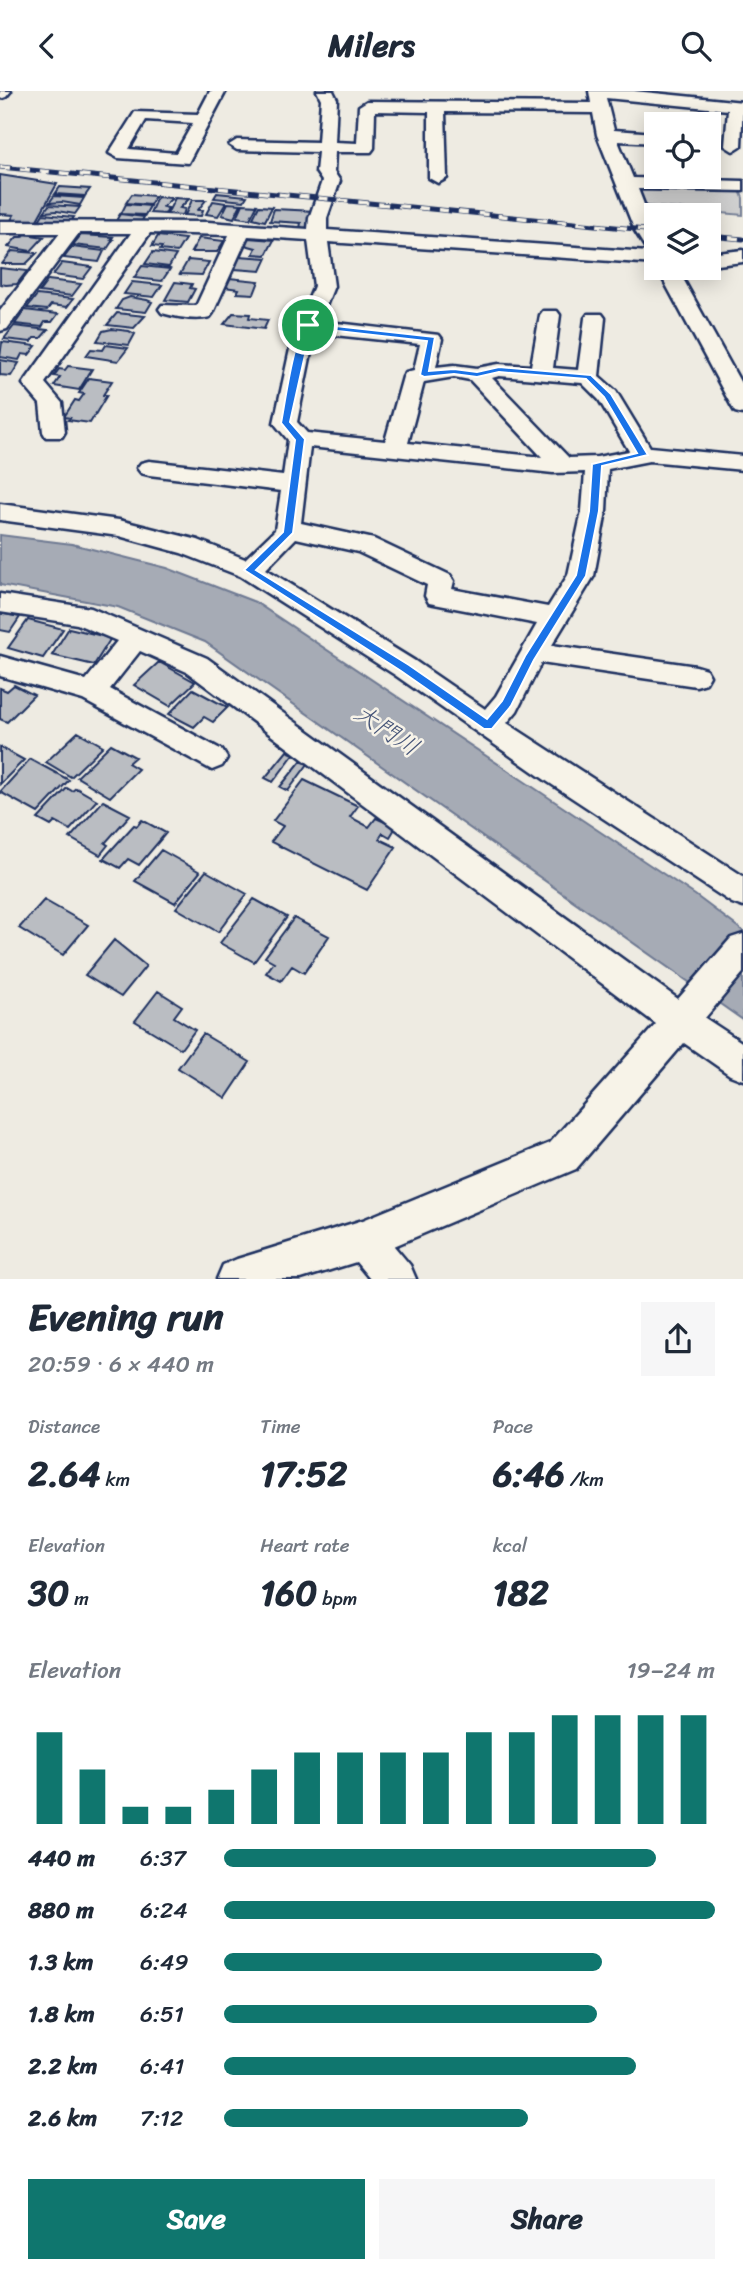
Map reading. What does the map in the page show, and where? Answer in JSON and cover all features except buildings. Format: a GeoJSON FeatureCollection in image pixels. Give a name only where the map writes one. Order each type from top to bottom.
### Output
{"type":"FeatureCollection","features":[{"type":"Feature","properties":{"kind":"street"},"geometry":{"type":"LineString","coordinates":[[203,119],[141,115],[118,153],[183,159],[218,91]]}},
{"type":"Feature","properties":{"kind":"street"},"geometry":{"type":"LineString","coordinates":[[325,91],[329,99],[325,172],[331,181],[318,218],[317,234],[324,286],[303,340],[285,423],[300,439],[562,465],[597,464],[643,455],[743,463]]}},
{"type":"Feature","properties":{"kind":"street"},"geometry":{"type":"LineString","coordinates":[[237,145],[365,148],[367,106],[438,107],[597,97],[739,107],[731,146]]}},
{"type":"Feature","properties":{"kind":"street"},"geometry":{"type":"LineString","coordinates":[[597,97],[605,135],[644,232]]}},
{"type":"Feature","properties":{"kind":"street"},"geometry":{"type":"LineString","coordinates":[[438,107],[438,178]]}},
{"type":"Feature","properties":{"kind":"street"},"geometry":{"type":"LineString","coordinates":[[605,135],[644,137]]}},
{"type":"Feature","properties":{"kind":"street"},"geometry":{"type":"LineString","coordinates":[[626,183],[743,185]]}},
{"type":"Feature","properties":{"kind":"street"},"geometry":{"type":"LineString","coordinates":[[0,227],[241,230],[644,257]]}},
{"type":"Feature","properties":{"kind":"street"},"geometry":{"type":"LineString","coordinates":[[0,325],[73,228]]}},
{"type":"Feature","properties":{"kind":"street"},"geometry":{"type":"LineString","coordinates":[[54,432],[51,403],[34,384],[144,228]]}},
{"type":"Feature","properties":{"kind":"street"},"geometry":{"type":"LineString","coordinates":[[169,309],[203,313],[241,230]]}},
{"type":"Feature","properties":{"kind":"street"},"geometry":{"type":"LineString","coordinates":[[721,261],[743,256]]}},
{"type":"Feature","properties":{"kind":"street"},"geometry":{"type":"LineString","coordinates":[[674,280],[743,407]]}},
{"type":"Feature","properties":{"kind":"street"},"geometry":{"type":"LineString","coordinates":[[541,373],[550,315]]}},
{"type":"Feature","properties":{"kind":"street"},"geometry":{"type":"LineString","coordinates":[[588,377],[595,318]]}},
{"type":"Feature","properties":{"kind":"street"},"geometry":{"type":"LineString","coordinates":[[308,325],[432,339],[424,375]]}},
{"type":"Feature","properties":{"kind":"street"},"geometry":{"type":"LineString","coordinates":[[714,353],[743,356]]}},
{"type":"Feature","properties":{"kind":"street"},"geometry":{"type":"LineString","coordinates":[[395,448],[414,377],[454,371],[477,375],[499,370],[588,377],[608,396],[643,455]]}},
{"type":"Feature","properties":{"kind":"street"},"geometry":{"type":"LineString","coordinates":[[477,375],[562,465]]}},
{"type":"Feature","properties":{"kind":"street"},"geometry":{"type":"LineString","coordinates":[[249,570],[288,533],[300,439]]}},
{"type":"Feature","properties":{"kind":"street"},"geometry":{"type":"LineString","coordinates":[[488,725],[507,703],[533,652],[581,576],[594,511],[597,464]]}},
{"type":"Feature","properties":{"kind":"street"},"geometry":{"type":"LineString","coordinates":[[149,468],[293,485]]}},
{"type":"Feature","properties":{"kind":"street"},"geometry":{"type":"LineString","coordinates":[[0,512],[119,528],[189,546],[249,570],[405,668],[559,774],[743,893]]}},
{"type":"Feature","properties":{"kind":"street"},"geometry":{"type":"LineString","coordinates":[[288,528],[365,545],[441,581],[438,596],[555,618]]}},
{"type":"Feature","properties":{"kind":"street"},"geometry":{"type":"LineString","coordinates":[[0,603],[82,615],[197,665],[684,1016],[743,1063]]}},
{"type":"Feature","properties":{"kind":"street"},"geometry":{"type":"LineString","coordinates":[[92,692],[136,637]]}},
{"type":"Feature","properties":{"kind":"street"},"geometry":{"type":"LineString","coordinates":[[533,652],[696,676]]}},
{"type":"Feature","properties":{"kind":"street"},"geometry":{"type":"LineString","coordinates":[[0,666],[92,692],[212,758]]}},
{"type":"Feature","properties":{"kind":"street"},"geometry":{"type":"LineString","coordinates":[[237,1279],[363,1240],[563,1156],[743,949]]}},
{"type":"Feature","properties":{"kind":"street"},"geometry":{"type":"LineString","coordinates":[[363,1240],[396,1279]]}},
{"type":"Feature","properties":{"kind":"shaded area"},"geometry":{"type":"Polygon","coordinates":[[[634,187],[739,188],[743,198],[743,215],[721,213],[721,203],[644,204],[634,187]]]}},
{"type":"Feature","properties":{"kind":"water","name":"大門川"},"geometry":{"type":"Polygon","coordinates":[[[0,535],[72,544],[167,568],[255,602],[695,895],[743,931],[743,1020],[205,642],[118,607],[0,585],[0,535]]]}},
{"type":"Feature","properties":{"kind":"railway"},"geometry":{"type":"LineString","coordinates":[[0,167],[644,230]]}},
{"type":"Feature","properties":{"kind":"railway"},"geometry":{"type":"LineString","coordinates":[[721,237],[743,239]]}},
{"type":"Feature","properties":{"kind":"route"},"geometry":{"type":"LineString","coordinates":[[308,325],[432,339],[424,375],[454,371],[477,375],[499,370],[588,377],[608,396],[643,455],[597,464],[594,511],[581,576],[529,659],[507,703],[488,725],[405,668],[249,570],[288,533],[300,439],[285,423],[308,325]]}}]}
